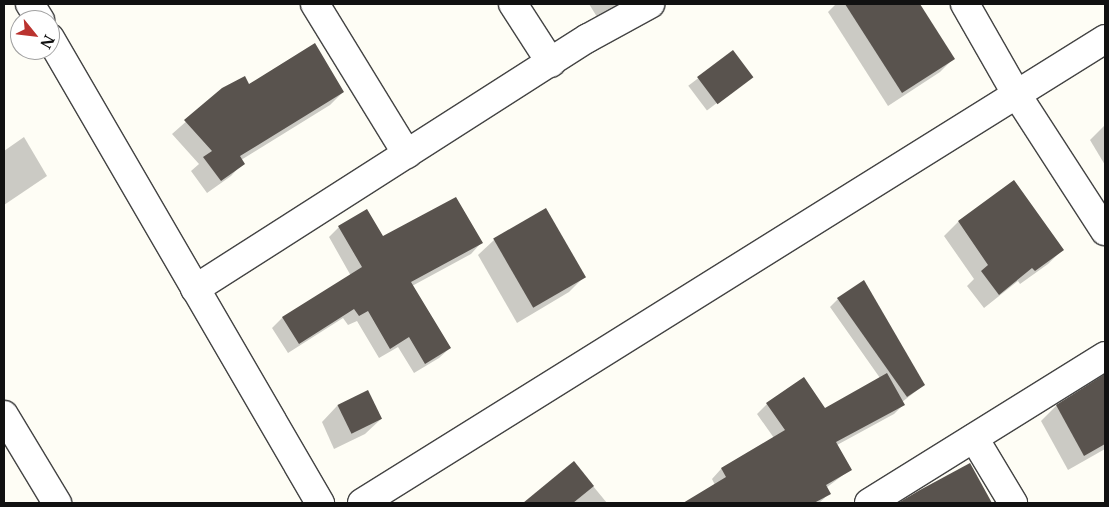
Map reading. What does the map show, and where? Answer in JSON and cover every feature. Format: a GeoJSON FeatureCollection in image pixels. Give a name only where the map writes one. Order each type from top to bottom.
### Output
{"type":"FeatureCollection","features":[{"type":"Feature","properties":{"kind":"street"},"geometry":{"type":"LineString","coordinates":[[315,4],[407,154]]}},
{"type":"Feature","properties":{"kind":"street"},"geometry":{"type":"LineString","coordinates":[[513,4],[551,63]]}},
{"type":"Feature","properties":{"kind":"street"},"geometry":{"type":"LineString","coordinates":[[195,288],[551,63],[650,4]]}},
{"type":"Feature","properties":{"kind":"street"},"geometry":{"type":"LineString","coordinates":[[965,4],[1017,94],[1105,231]]}},
{"type":"Feature","properties":{"kind":"street"},"geometry":{"type":"LineString","coordinates":[[362,503],[1105,40]]}},
{"type":"Feature","properties":{"kind":"street"},"geometry":{"type":"LineString","coordinates":[[60,55],[320,503]]}},
{"type":"Feature","properties":{"kind":"street"},"geometry":{"type":"LineString","coordinates":[[869,503],[1105,356]]}},
{"type":"Feature","properties":{"kind":"street"},"geometry":{"type":"LineString","coordinates":[[5,419],[57,503]]}},
{"type":"Feature","properties":{"kind":"street"},"geometry":{"type":"LineString","coordinates":[[974,438],[1014,503]]}},
{"type":"Feature","properties":{"kind":"building"},"geometry":{"type":"Polygon","coordinates":[[[845,4],[920,4],[955,59],[902,93],[845,4]]]}},
{"type":"Feature","properties":{"kind":"building"},"geometry":{"type":"Polygon","coordinates":[[[315,43],[344,92],[240,156],[245,164],[221,181],[203,157],[212,151],[184,120],[222,88],[245,76],[249,84],[315,43]]]}},
{"type":"Feature","properties":{"kind":"building"},"geometry":{"type":"Polygon","coordinates":[[[733,50],[753,77],[718,104],[697,77],[733,50]]]}},
{"type":"Feature","properties":{"kind":"building"},"geometry":{"type":"Polygon","coordinates":[[[1014,180],[1064,250],[1035,271],[1032,268],[999,295],[981,271],[988,265],[958,221],[1014,180]]]}},
{"type":"Feature","properties":{"kind":"building"},"geometry":{"type":"Polygon","coordinates":[[[456,197],[483,243],[411,282],[451,348],[425,364],[409,337],[390,349],[368,311],[359,316],[354,309],[299,344],[282,317],[362,267],[338,226],[367,209],[383,236],[456,197]]]}},
{"type":"Feature","properties":{"kind":"building"},"geometry":{"type":"Polygon","coordinates":[[[546,208],[586,277],[533,308],[493,238],[546,208]]]}},
{"type":"Feature","properties":{"kind":"building"},"geometry":{"type":"Polygon","coordinates":[[[864,280],[925,385],[907,397],[837,298],[864,280]]]}},
{"type":"Feature","properties":{"kind":"building"},"geometry":{"type":"Polygon","coordinates":[[[887,373],[905,405],[836,442],[852,470],[826,485],[831,494],[814,503],[683,503],[726,477],[721,468],[785,430],[766,403],[804,377],[825,408],[887,373]]]}},
{"type":"Feature","properties":{"kind":"building"},"geometry":{"type":"Polygon","coordinates":[[[1105,374],[1105,444],[1084,456],[1056,405],[1105,374]]]}},
{"type":"Feature","properties":{"kind":"building"},"geometry":{"type":"Polygon","coordinates":[[[368,390],[382,419],[351,434],[337,405],[368,390]]]}},
{"type":"Feature","properties":{"kind":"building"},"geometry":{"type":"Polygon","coordinates":[[[574,461],[594,486],[573,503],[523,503],[574,461]]]}},
{"type":"Feature","properties":{"kind":"building"},"geometry":{"type":"Polygon","coordinates":[[[970,463],[992,503],[898,503],[920,490],[970,463]]]}}]}
